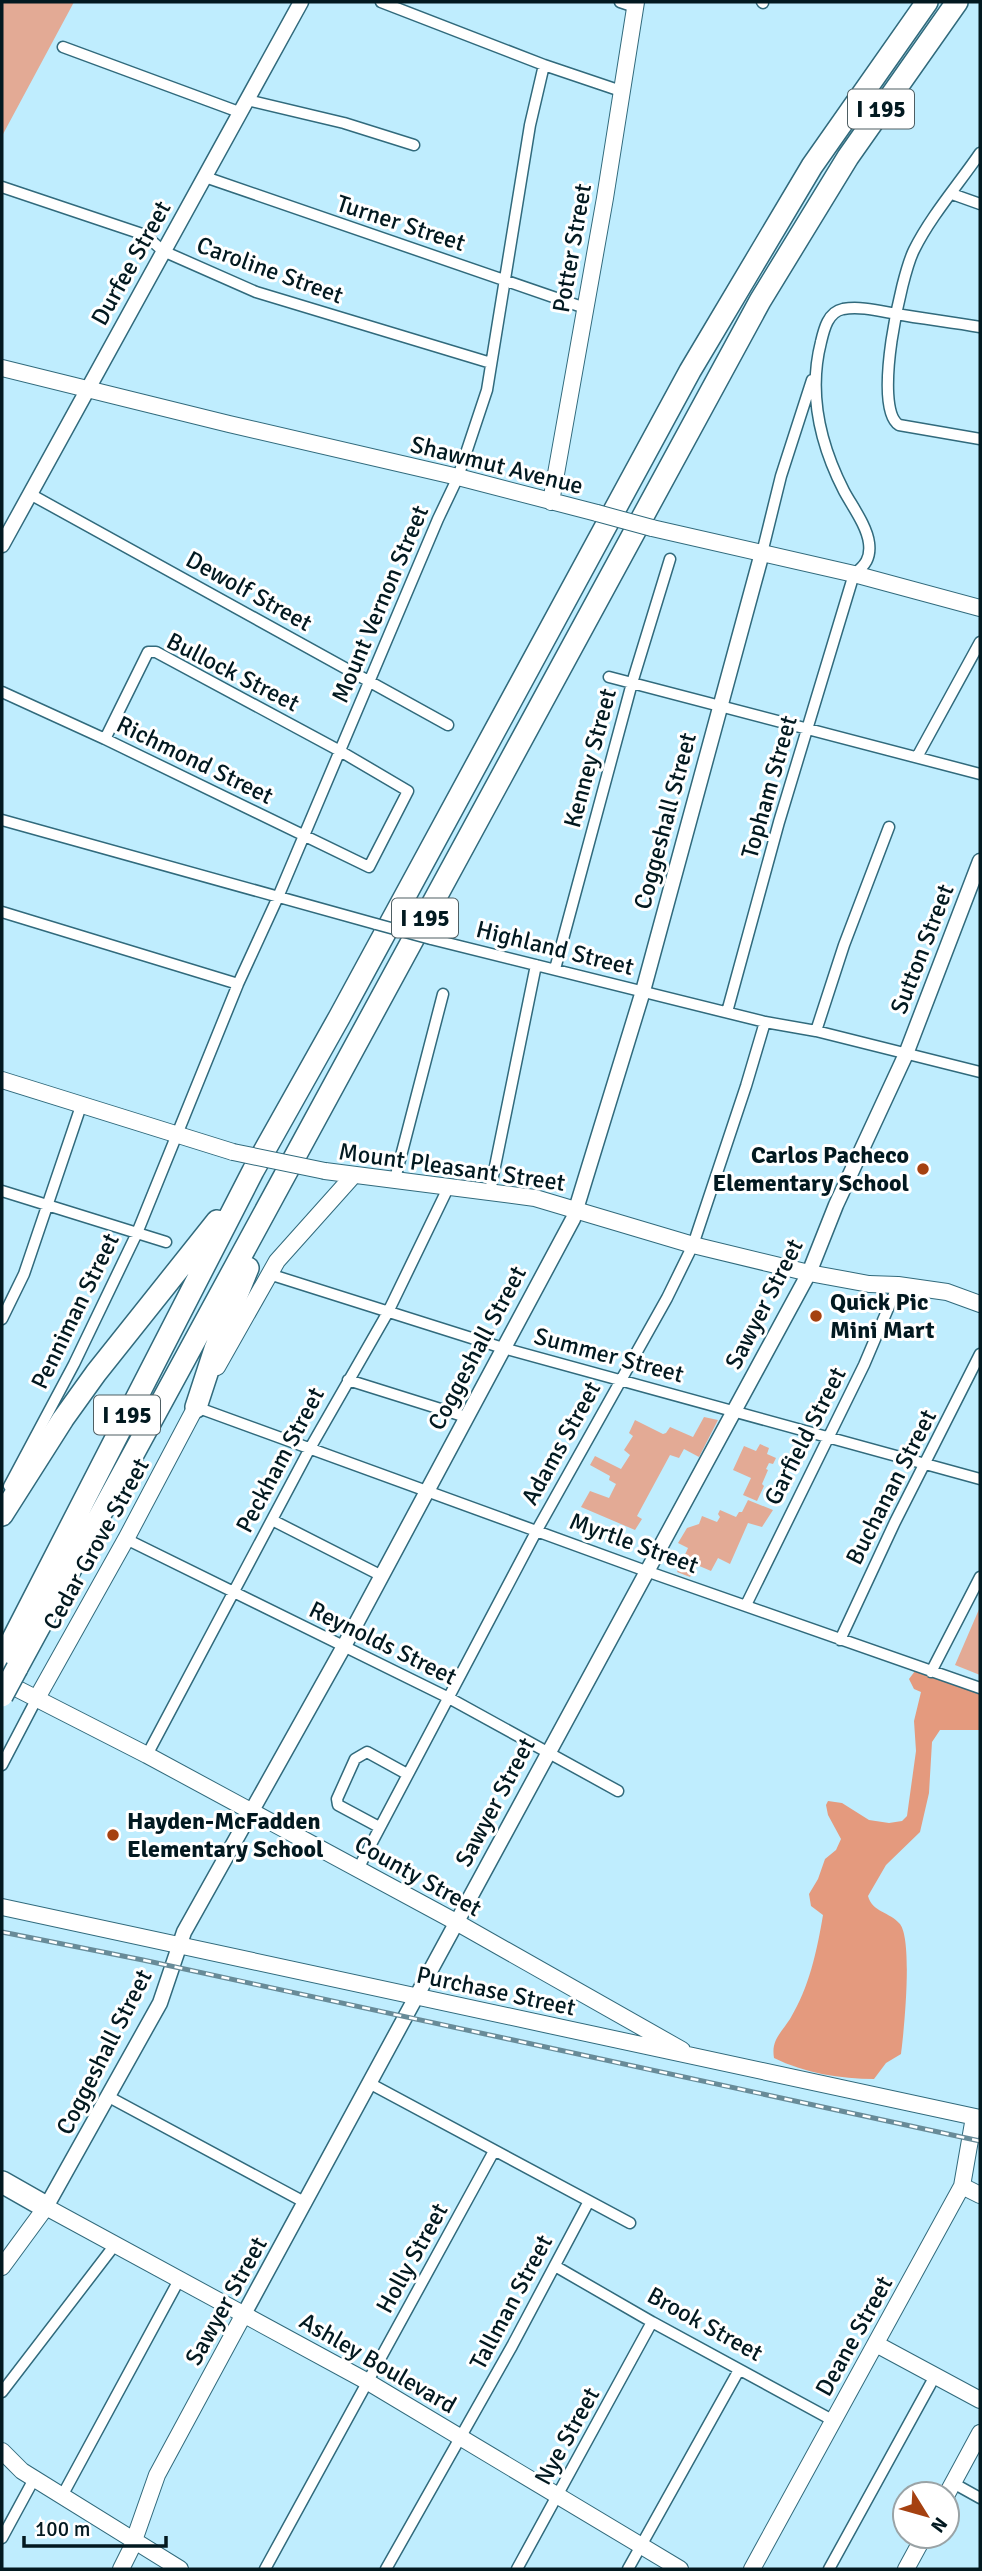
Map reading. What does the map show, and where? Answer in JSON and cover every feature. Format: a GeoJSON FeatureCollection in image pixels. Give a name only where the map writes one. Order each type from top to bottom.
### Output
{"type":"FeatureCollection","features":[{"type":"Feature","properties":{"kind":"highway"},"geometry":{"type":"LineString","coordinates":[[861,93],[911,2]]}},
{"type":"Feature","properties":{"kind":"highway","name":"I 195"},"geometry":{"type":"LineString","coordinates":[[2,1696],[7,1669],[253,1171],[335,1025],[490,736],[703,348],[798,187],[927,2]]}},
{"type":"Feature","properties":{"kind":"highway","name":"I 195"},"geometry":{"type":"LineString","coordinates":[[7,1669],[285,1178],[760,301],[848,157],[957,2]]}},
{"type":"Feature","properties":{"kind":"highway"},"geometry":{"type":"LineString","coordinates":[[925,46],[963,2]]}},
{"type":"Feature","properties":{"kind":"highway"},"geometry":{"type":"LineString","coordinates":[[2,1516],[63,1419],[96,1373],[193,1253],[253,1171]]}},
{"type":"Feature","properties":{"kind":"highway"},"geometry":{"type":"LineString","coordinates":[[196,1407],[224,1327],[285,1178]]}},
{"type":"Feature","properties":{"kind":"highway"},"geometry":{"type":"LineString","coordinates":[[2,2182],[47,2207]]}},
{"type":"Feature","properties":{"kind":"main road","name":"Potter Street"},"geometry":{"type":"LineString","coordinates":[[551,502],[605,198],[631,3]]}},
{"type":"Feature","properties":{"kind":"main road","name":"Shawmut Avenue"},"geometry":{"type":"LineString","coordinates":[[2,368],[229,425],[458,477],[652,528],[854,574],[980,608]]}},
{"type":"Feature","properties":{"kind":"main road","name":"Mount Pleasant Street"},"geometry":{"type":"LineString","coordinates":[[2,1080],[81,1107],[233,1152],[353,1176],[535,1198],[693,1245],[809,1273],[869,1284],[947,1292],[980,1304]]}},
{"type":"Feature","properties":{"kind":"main road","name":"Cedar Grove Street"},"geometry":{"type":"LineString","coordinates":[[37,1698],[269,1274],[353,1176]]}},
{"type":"Feature","properties":{"kind":"main road","name":"County Street"},"geometry":{"type":"LineString","coordinates":[[7,1669],[37,1698],[456,1922],[694,2056]]}},
{"type":"Feature","properties":{"kind":"main road","name":"Purchase Street"},"geometry":{"type":"LineString","coordinates":[[2,1907],[977,2118]]}},
{"type":"Feature","properties":{"kind":"main road"},"geometry":{"type":"LineString","coordinates":[[615,2041],[625,2017]]}},
{"type":"Feature","properties":{"kind":"main road","name":"Deane Street"},"geometry":{"type":"LineString","coordinates":[[752,2569],[962,2186],[977,2118]]}},
{"type":"Feature","properties":{"kind":"main road"},"geometry":{"type":"LineString","coordinates":[[962,2186],[980,2196]]}},
{"type":"Feature","properties":{"kind":"main road","name":"Ashley Boulevard"},"geometry":{"type":"LineString","coordinates":[[47,2207],[114,2246],[368,2382],[680,2569]]}},
{"type":"Feature","properties":{"kind":"main road","name":"Coggeshall Street"},"geometry":{"type":"LineString","coordinates":[[2,2267],[47,2207]]}},
{"type":"Feature","properties":{"kind":"main road","name":"Sawyer Street"},"geometry":{"type":"LineString","coordinates":[[121,2569],[134,2541],[157,2475],[244,2314]]}},
{"type":"Feature","properties":{"kind":"main road"},"geometry":{"type":"LineString","coordinates":[[876,2344],[980,2400]]}},
{"type":"Feature","properties":{"kind":"main road"},"geometry":{"type":"LineString","coordinates":[[954,2480],[980,2433]]}},
{"type":"Feature","properties":{"kind":"main road"},"geometry":{"type":"LineString","coordinates":[[2,2451],[17,2467],[34,2479],[180,2569]]}},
{"type":"Feature","properties":{"kind":"main road"},"geometry":{"type":"LineString","coordinates":[[906,2569],[916,2550]]}},
{"type":"Feature","properties":{"kind":"street","name":"Durfee Street"},"geometry":{"type":"LineString","coordinates":[[2,545],[301,2]]}},
{"type":"Feature","properties":{"kind":"street"},"geometry":{"type":"LineString","coordinates":[[381,2],[544,65],[621,91]]}},
{"type":"Feature","properties":{"kind":"street"},"geometry":{"type":"LineString","coordinates":[[63,47],[243,106],[344,123],[414,145]]}},
{"type":"Feature","properties":{"kind":"street","name":"Mount Vernon Street"},"geometry":{"type":"LineString","coordinates":[[178,1136],[238,984],[458,477],[481,411],[530,125],[544,65]]}},
{"type":"Feature","properties":{"kind":"street"},"geometry":{"type":"LineString","coordinates":[[980,153],[926,229],[913,252],[905,274],[897,314],[887,386],[894,422],[905,427],[980,439]]}},
{"type":"Feature","properties":{"kind":"street","name":"Turner Street"},"geometry":{"type":"LineString","coordinates":[[205,177],[585,308]]}},
{"type":"Feature","properties":{"kind":"street","name":"Caroline Street"},"geometry":{"type":"LineString","coordinates":[[2,187],[145,236],[163,251],[256,292],[491,363]]}},
{"type":"Feature","properties":{"kind":"street"},"geometry":{"type":"LineString","coordinates":[[952,194],[980,204]]}},
{"type":"Feature","properties":{"kind":"street"},"geometry":{"type":"LineString","coordinates":[[814,374],[823,332],[835,312],[857,309],[980,327]]}},
{"type":"Feature","properties":{"kind":"street","name":"Coggeshall Street"},"geometry":{"type":"LineString","coordinates":[[47,2207],[164,1996],[178,1945],[343,1648],[577,1209],[643,991],[785,464],[814,374]]}},
{"type":"Feature","properties":{"kind":"street","name":"Topham Street"},"geometry":{"type":"LineString","coordinates":[[727,1012],[806,729],[854,574],[866,565],[869,542],[830,456],[817,409],[814,374]]}},
{"type":"Feature","properties":{"kind":"street","name":"Dewolf Street"},"geometry":{"type":"LineString","coordinates":[[30,494],[448,725]]}},
{"type":"Feature","properties":{"kind":"street","name":"Kenney Street"},"geometry":{"type":"LineString","coordinates":[[555,969],[632,683],[670,559]]}},
{"type":"Feature","properties":{"kind":"street"},"geometry":{"type":"LineString","coordinates":[[917,757],[980,642]]}},
{"type":"Feature","properties":{"kind":"street","name":"Bullock Street"},"geometry":{"type":"LineString","coordinates":[[106,739],[148,652],[156,652],[340,751],[408,791],[369,867]]}},
{"type":"Feature","properties":{"kind":"street"},"geometry":{"type":"LineString","coordinates":[[609,677],[980,774]]}},
{"type":"Feature","properties":{"kind":"street","name":"Richmond Street"},"geometry":{"type":"LineString","coordinates":[[2,692],[106,739],[369,867]]}},
{"type":"Feature","properties":{"kind":"street","name":"Highland Street"},"geometry":{"type":"LineString","coordinates":[[2,820],[431,939],[980,1072]]}},
{"type":"Feature","properties":{"kind":"street"},"geometry":{"type":"LineString","coordinates":[[816,1031],[844,945],[889,827]]}},
{"type":"Feature","properties":{"kind":"street","name":"Sutton Street"},"geometry":{"type":"LineString","coordinates":[[905,1054],[980,861]]}},
{"type":"Feature","properties":{"kind":"street"},"geometry":{"type":"LineString","coordinates":[[2,912],[238,984]]}},
{"type":"Feature","properties":{"kind":"street"},"geometry":{"type":"LineString","coordinates":[[490,1191],[536,965]]}},
{"type":"Feature","properties":{"kind":"street"},"geometry":{"type":"LineString","coordinates":[[395,1179],[443,995]]}},
{"type":"Feature","properties":{"kind":"street","name":"Adams Street"},"geometry":{"type":"LineString","coordinates":[[358,1869],[537,1530],[667,1298],[693,1245],[765,1022]]}},
{"type":"Feature","properties":{"kind":"street","name":"Sawyer Street"},"geometry":{"type":"LineString","coordinates":[[244,2314],[809,1273],[836,1205],[905,1054]]}},
{"type":"Feature","properties":{"kind":"street"},"geometry":{"type":"LineString","coordinates":[[2,1319],[24,1274],[81,1107]]}},
{"type":"Feature","properties":{"kind":"street","name":"Penniman Street"},"geometry":{"type":"LineString","coordinates":[[2,1500],[7,1477],[74,1364],[137,1233],[178,1136]]}},
{"type":"Feature","properties":{"kind":"street","name":"Peckham Street"},"geometry":{"type":"LineString","coordinates":[[147,1755],[309,1450],[388,1312],[449,1186]]}},
{"type":"Feature","properties":{"kind":"street"},"geometry":{"type":"LineString","coordinates":[[2,1191],[166,1242]]}},
{"type":"Feature","properties":{"kind":"street","name":"Summer Street"},"geometry":{"type":"LineString","coordinates":[[269,1274],[503,1348],[980,1479]]}},
{"type":"Feature","properties":{"kind":"street","name":"Garfield Street"},"geometry":{"type":"LineString","coordinates":[[746,1605],[864,1365],[898,1285]]}},
{"type":"Feature","properties":{"kind":"street","name":"Buchanan Street"},"geometry":{"type":"LineString","coordinates":[[840,1640],[895,1522],[980,1354]]}},
{"type":"Feature","properties":{"kind":"street"},"geometry":{"type":"LineString","coordinates":[[348,1380],[466,1418]]}},
{"type":"Feature","properties":{"kind":"street","name":"Myrtle Street"},"geometry":{"type":"LineString","coordinates":[[196,1407],[646,1571],[980,1688]]}},
{"type":"Feature","properties":{"kind":"street"},"geometry":{"type":"LineString","coordinates":[[272,1520],[382,1576]]}},
{"type":"Feature","properties":{"kind":"street","name":"Reynolds Street"},"geometry":{"type":"LineString","coordinates":[[126,1539],[449,1698],[618,1791]]}},
{"type":"Feature","properties":{"kind":"street"},"geometry":{"type":"LineString","coordinates":[[931,1672],[980,1577]]}},
{"type":"Feature","properties":{"kind":"street","name":"Cedar Grove Street"},"geometry":{"type":"LineString","coordinates":[[2,1765],[37,1698]]}},
{"type":"Feature","properties":{"kind":"street"},"geometry":{"type":"LineString","coordinates":[[379,1827],[338,1805],[337,1799],[355,1759],[367,1752],[407,1774]]}},
{"type":"Feature","properties":{"kind":"street"},"geometry":{"type":"LineString","coordinates":[[369,2083],[630,2223]]}},
{"type":"Feature","properties":{"kind":"street"},"geometry":{"type":"LineString","coordinates":[[109,2096],[306,2203]]}},
{"type":"Feature","properties":{"kind":"street","name":"Holly Street"},"geometry":{"type":"LineString","coordinates":[[264,2569],[495,2151]]}},
{"type":"Feature","properties":{"kind":"street","name":"Tallman Street"},"geometry":{"type":"LineString","coordinates":[[386,2569],[589,2201]]}},
{"type":"Feature","properties":{"kind":"street"},"geometry":{"type":"LineString","coordinates":[[2,2392],[114,2246]]}},
{"type":"Feature","properties":{"kind":"street","name":"Brook Street"},"geometry":{"type":"LineString","coordinates":[[555,2266],[834,2421]]}},
{"type":"Feature","properties":{"kind":"street"},"geometry":{"type":"LineString","coordinates":[[62,2497],[179,2280]]}},
{"type":"Feature","properties":{"kind":"street","name":"Nye Street"},"geometry":{"type":"LineString","coordinates":[[517,2569],[652,2322]]}},
{"type":"Feature","properties":{"kind":"street"},"geometry":{"type":"LineString","coordinates":[[628,2569],[739,2370]]}},
{"type":"Feature","properties":{"kind":"street"},"geometry":{"type":"LineString","coordinates":[[829,2569],[935,2375]]}},
{"type":"Feature","properties":{"kind":"street"},"geometry":{"type":"LineString","coordinates":[[2,2538],[34,2479]]}},
{"type":"Feature","properties":{"kind":"street"},"geometry":{"type":"LineString","coordinates":[[961,2492],[980,2498]]}},
{"type":"Feature","properties":{"kind":"shaded area"},"geometry":{"type":"Polygon","coordinates":[[[2,2],[74,2],[2,136],[2,2]]]}},
{"type":"Feature","properties":{"kind":"shaded area"},"geometry":{"type":"Polygon","coordinates":[[[704,1417],[718,1420],[699,1457],[684,1449],[679,1458],[670,1455],[637,1516],[642,1519],[635,1530],[581,1507],[590,1491],[609,1498],[616,1484],[609,1480],[610,1476],[590,1465],[595,1456],[621,1469],[630,1455],[624,1450],[633,1436],[629,1433],[635,1420],[663,1434],[670,1427],[693,1437],[704,1417]]]}},
{"type":"Feature","properties":{"kind":"shaded area"},"geometry":{"type":"Polygon","coordinates":[[[760,1444],[769,1448],[767,1454],[776,1458],[766,1469],[768,1470],[762,1484],[764,1486],[757,1501],[743,1495],[751,1478],[733,1470],[744,1446],[756,1451],[760,1444]]]}},
{"type":"Feature","properties":{"kind":"shaded area"},"geometry":{"type":"Polygon","coordinates":[[[748,1500],[773,1510],[762,1527],[748,1523],[730,1564],[718,1558],[711,1571],[697,1565],[690,1577],[677,1572],[688,1548],[678,1543],[687,1528],[699,1524],[702,1516],[717,1522],[720,1510],[736,1517],[748,1500]]]}},
{"type":"Feature","properties":{"kind":"shaded area"},"geometry":{"type":"Polygon","coordinates":[[[980,1607],[980,1675],[955,1665],[980,1607]]]}},
{"type":"Feature","properties":{"kind":"shaded area"},"geometry":{"type":"Polygon","coordinates":[[[915,1671],[980,1692],[980,1730],[940,1730],[932,1742],[929,1793],[920,1832],[886,1865],[868,1896],[877,1909],[900,1924],[904,1934],[907,1967],[901,2054],[886,2063],[874,2079],[849,2078],[810,2071],[774,2058],[773,2052],[778,2037],[802,1995],[818,1942],[823,1915],[811,1906],[809,1894],[825,1859],[836,1850],[841,1839],[828,1815],[826,1805],[828,1801],[842,1803],[869,1820],[889,1823],[902,1821],[907,1816],[916,1751],[914,1721],[921,1692],[914,1689],[909,1679],[915,1671]]]}},
{"type":"Feature","properties":{"kind":"railway"},"geometry":{"type":"LineString","coordinates":[[2,1932],[980,2141]]}},
{"type":"Feature","properties":{"kind":"place","name":"Carlos Pacheco Elementary School"},"geometry":{"type":"Point","coordinates":[923,1169]}},
{"type":"Feature","properties":{"kind":"place","name":"Quick Pic Mini Mart"},"geometry":{"type":"Point","coordinates":[816,1316]}},
{"type":"Feature","properties":{"kind":"place","name":"Hayden-McFadden Elementary School"},"geometry":{"type":"Point","coordinates":[113,1835]}}]}
